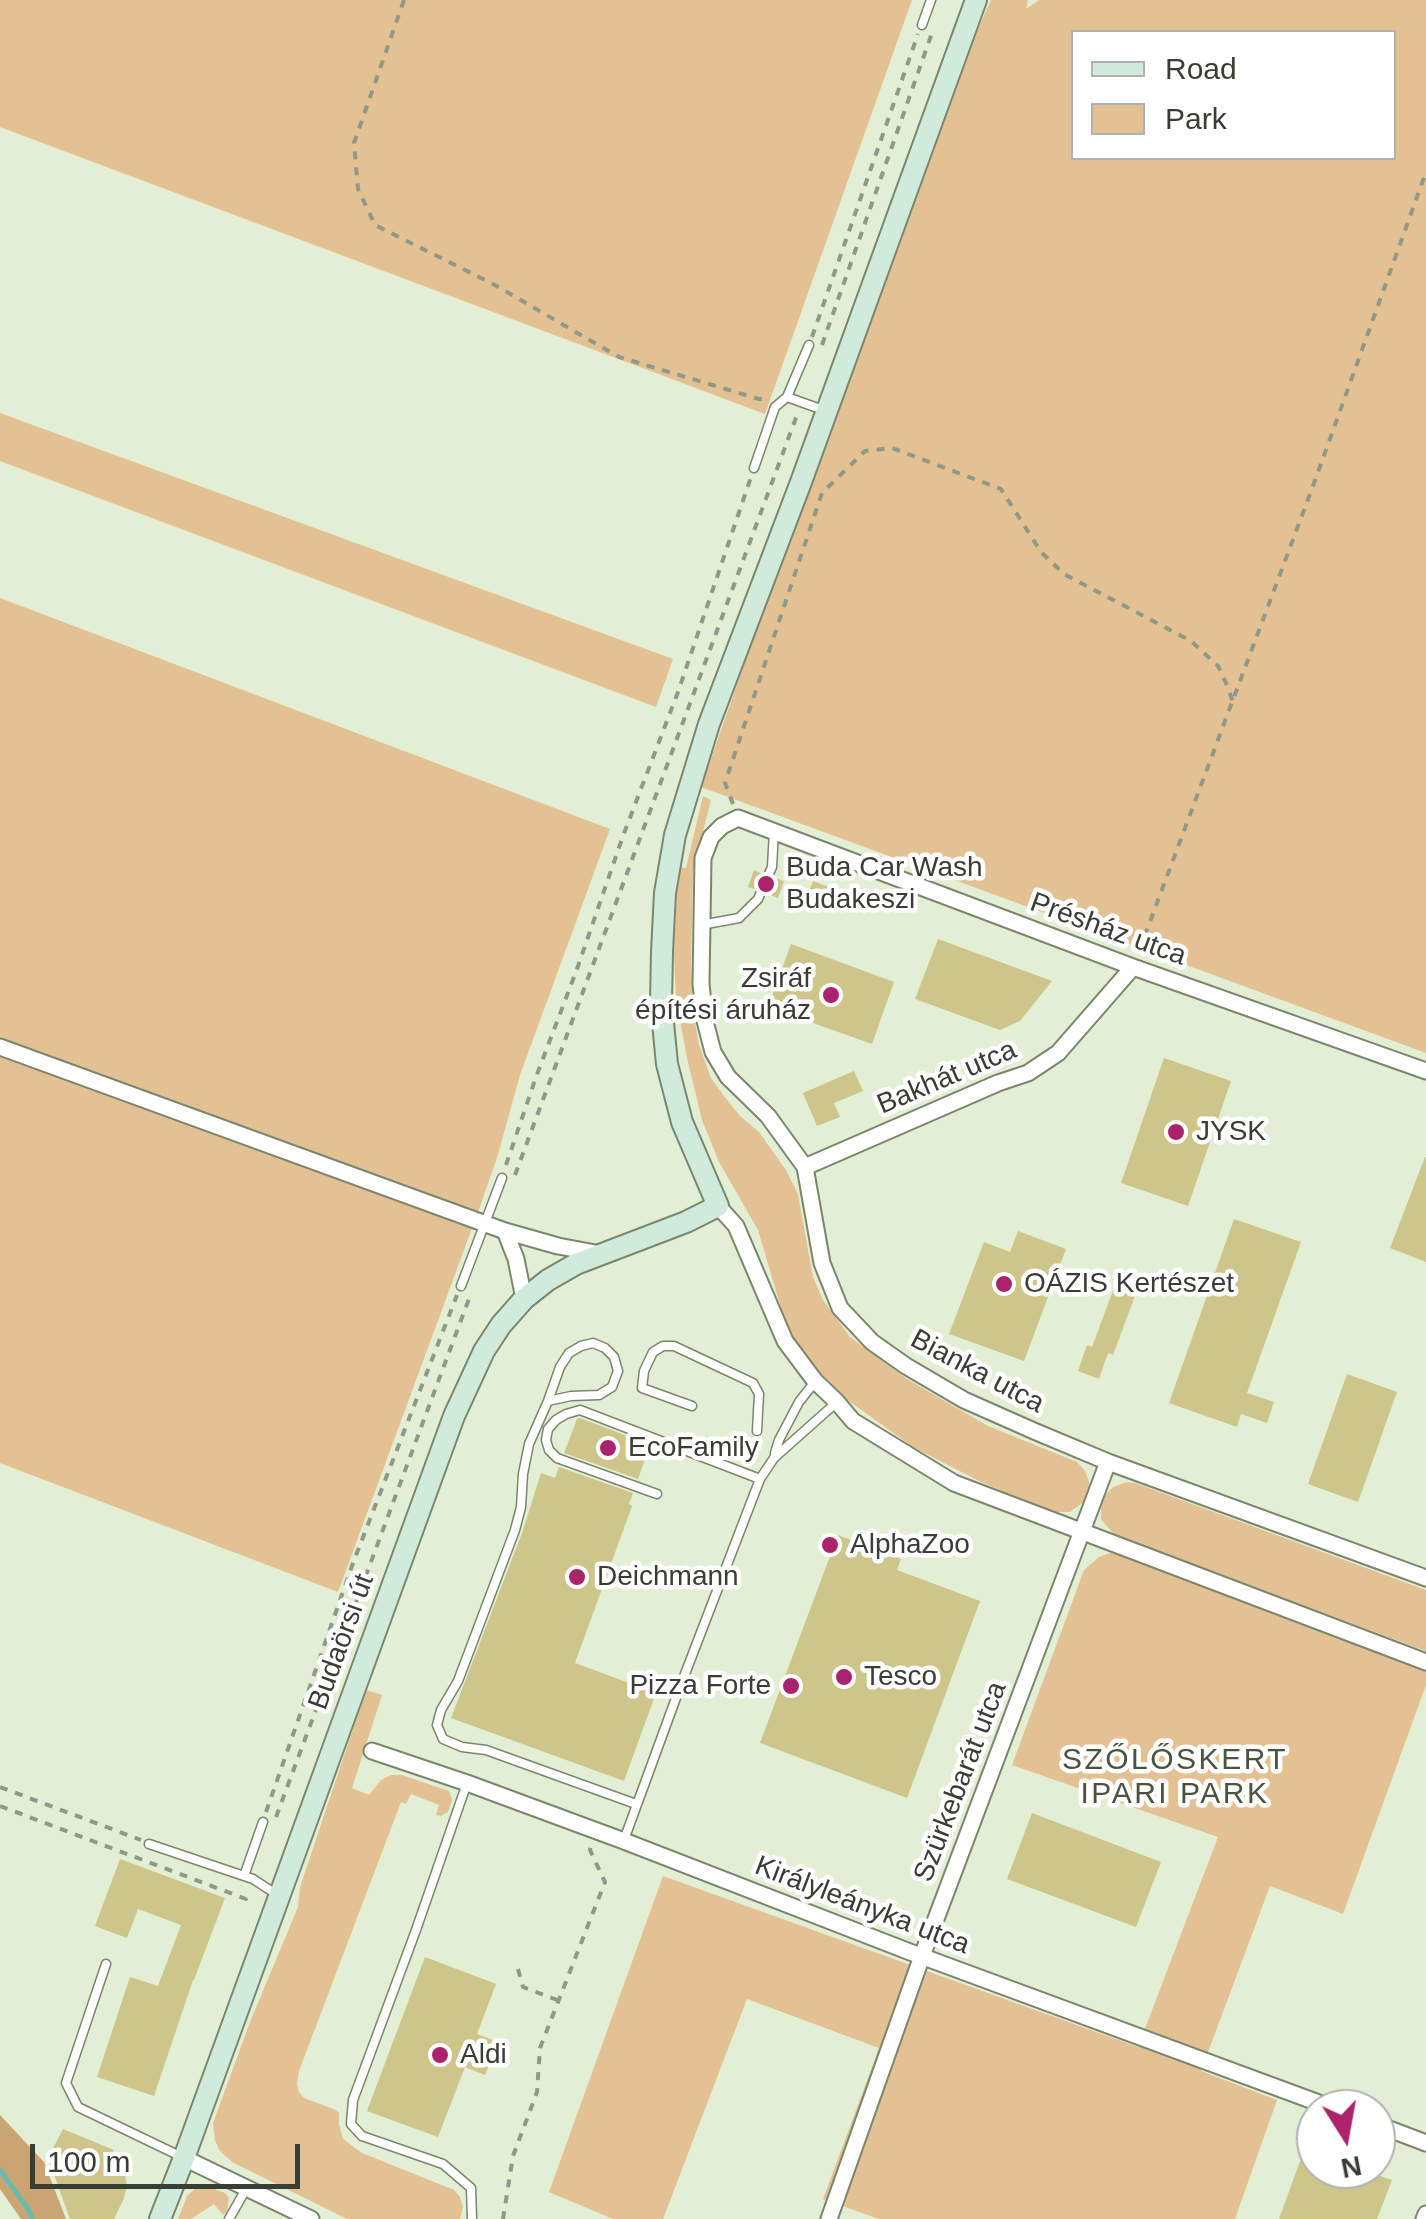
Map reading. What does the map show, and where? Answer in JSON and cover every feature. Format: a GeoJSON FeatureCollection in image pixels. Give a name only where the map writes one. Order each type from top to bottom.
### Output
{"type":"FeatureCollection","features":[{"type":"Feature","properties":{"kind":"main road"},"geometry":{"type":"LineString","coordinates":[[718,1206],[682,1122],[667,1064],[661,1002],[665,893],[674,835],[709,724],[976,0]]}},
{"type":"Feature","properties":{"kind":"main road","name":"Budaörsi út"},"geometry":{"type":"LineString","coordinates":[[160,2219],[454,1416],[484,1350],[524,1299],[576,1264],[718,1206]]}},
{"type":"Feature","properties":{"kind":"street"},"geometry":{"type":"LineString","coordinates":[[738,818],[774,830]]}},
{"type":"Feature","properties":{"kind":"street","name":"Bianka utca"},"geometry":{"type":"LineString","coordinates":[[738,818],[711,837],[704,858],[701,925],[705,1021],[713,1052],[728,1077],[768,1116],[805,1166],[822,1263],[840,1308],[872,1342],[964,1400],[1108,1462],[1426,1578]]}},
{"type":"Feature","properties":{"kind":"street","name":"Présház utca"},"geometry":{"type":"LineString","coordinates":[[774,830],[1133,967],[1426,1071]]}},
{"type":"Feature","properties":{"kind":"street","name":"Bakhát utca"},"geometry":{"type":"LineString","coordinates":[[805,1166],[1028,1073],[1058,1053],[1133,967]]}},
{"type":"Feature","properties":{"kind":"street"},"geometry":{"type":"LineString","coordinates":[[0,1047],[504,1231],[601,1254]]}},
{"type":"Feature","properties":{"kind":"street"},"geometry":{"type":"LineString","coordinates":[[718,1206],[736,1226],[784,1341],[853,1421],[954,1483],[1426,1662]]}},
{"type":"Feature","properties":{"kind":"street"},"geometry":{"type":"LineString","coordinates":[[504,1231],[516,1258],[524,1299]]}},
{"type":"Feature","properties":{"kind":"street","name":"Szürkebarát utca"},"geometry":{"type":"LineString","coordinates":[[829,2219],[922,1956],[1108,1462]]}},
{"type":"Feature","properties":{"kind":"street","name":"Királyleányka utca"},"geometry":{"type":"LineString","coordinates":[[372,1751],[595,1830],[1296,2095]]}},
{"type":"Feature","properties":{"kind":"street"},"geometry":{"type":"LineString","coordinates":[[1396,2132],[1426,2143]]}},
{"type":"Feature","properties":{"kind":"street"},"geometry":{"type":"LineString","coordinates":[[184,2158],[310,2219]]}},
{"type":"Feature","properties":{"kind":"lane"},"geometry":{"type":"LineString","coordinates":[[922,25],[930,0]]}},
{"type":"Feature","properties":{"kind":"lane"},"geometry":{"type":"LineString","coordinates":[[754,468],[775,407],[787,397],[809,346]]}},
{"type":"Feature","properties":{"kind":"lane"},"geometry":{"type":"LineString","coordinates":[[787,397],[826,411]]}},
{"type":"Feature","properties":{"kind":"lane"},"geometry":{"type":"LineString","coordinates":[[768,876],[774,830]]}},
{"type":"Feature","properties":{"kind":"lane"},"geometry":{"type":"LineString","coordinates":[[701,925],[740,918],[762,892]]}},
{"type":"Feature","properties":{"kind":"lane"},"geometry":{"type":"LineString","coordinates":[[461,1286],[502,1178]]}},
{"type":"Feature","properties":{"kind":"lane"},"geometry":{"type":"LineString","coordinates":[[548,1401],[599,1395],[612,1387],[618,1371],[614,1357],[605,1348],[581,1346],[560,1367],[529,1444],[515,1530],[437,1726],[443,1739],[452,1743],[486,1750],[636,1804]]}},
{"type":"Feature","properties":{"kind":"lane"},"geometry":{"type":"LineString","coordinates":[[692,1406],[642,1388],[644,1371],[653,1352],[662,1346],[674,1346],[753,1383],[759,1394],[757,1431]]}},
{"type":"Feature","properties":{"kind":"lane"},"geometry":{"type":"LineString","coordinates":[[774,1458],[799,1402],[815,1381]]}},
{"type":"Feature","properties":{"kind":"lane"},"geometry":{"type":"LineString","coordinates":[[624,1841],[760,1479],[774,1458],[838,1402]]}},
{"type":"Feature","properties":{"kind":"lane"},"geometry":{"type":"LineString","coordinates":[[657,1494],[557,1458],[548,1450],[548,1429],[566,1414],[580,1410],[760,1479]]}},
{"type":"Feature","properties":{"kind":"lane"},"geometry":{"type":"LineString","coordinates":[[468,1783],[353,2100],[351,2124],[362,2136],[443,2164],[471,2188],[472,2219]]}},
{"type":"Feature","properties":{"kind":"lane"},"geometry":{"type":"LineString","coordinates":[[248,1877],[263,1822]]}},
{"type":"Feature","properties":{"kind":"lane"},"geometry":{"type":"LineString","coordinates":[[150,1844],[248,1877],[279,1896]]}},
{"type":"Feature","properties":{"kind":"lane"},"geometry":{"type":"LineString","coordinates":[[106,1964],[66,2083],[78,2107],[184,2158]]}},
{"type":"Feature","properties":{"kind":"lane"},"geometry":{"type":"LineString","coordinates":[[229,2219],[246,2189]]}},
{"type":"Feature","properties":{"kind":"path"},"geometry":{"type":"LineString","coordinates":[[404,0],[354,143],[358,189],[375,224],[493,284],[619,357],[759,399],[787,397]]}},
{"type":"Feature","properties":{"kind":"path"},"geometry":{"type":"LineString","coordinates":[[809,346],[922,25]]}},
{"type":"Feature","properties":{"kind":"path"},"geometry":{"type":"LineString","coordinates":[[820,349],[931,34]]}},
{"type":"Feature","properties":{"kind":"path"},"geometry":{"type":"LineString","coordinates":[[1133,967],[1426,172]]}},
{"type":"Feature","properties":{"kind":"path"},"geometry":{"type":"LineString","coordinates":[[515,1174],[802,402]]}},
{"type":"Feature","properties":{"kind":"path"},"geometry":{"type":"LineString","coordinates":[[738,818],[725,783],[822,492],[865,450],[892,448],[1001,489],[1041,552],[1064,574],[1191,641],[1218,666],[1233,702]]}},
{"type":"Feature","properties":{"kind":"path"},"geometry":{"type":"LineString","coordinates":[[502,1178],[622,836],[678,692],[754,468]]}},
{"type":"Feature","properties":{"kind":"path"},"geometry":{"type":"LineString","coordinates":[[274,1823],[474,1284]]}},
{"type":"Feature","properties":{"kind":"path"},"geometry":{"type":"LineString","coordinates":[[263,1822],[353,1562],[461,1286]]}},
{"type":"Feature","properties":{"kind":"path"},"geometry":{"type":"LineString","coordinates":[[0,1788],[150,1844]]}},
{"type":"Feature","properties":{"kind":"path"},"geometry":{"type":"LineString","coordinates":[[0,1806],[246,1898],[248,1877]]}},
{"type":"Feature","properties":{"kind":"path"},"geometry":{"type":"LineString","coordinates":[[503,2219],[513,2156],[537,2092],[540,2048],[605,1882],[590,1850],[595,1830]]}},
{"type":"Feature","properties":{"kind":"path"},"geometry":{"type":"LineString","coordinates":[[518,1969],[523,1987],[559,2000]]}},
{"type":"Feature","properties":{"kind":"green space"},"geometry":{"type":"Polygon","coordinates":[[[0,0],[912,0],[765,414],[0,127],[0,0]]]}},
{"type":"Feature","properties":{"kind":"green space"},"geometry":{"type":"Polygon","coordinates":[[[991,0],[1028,0],[1026,9],[1039,0],[1426,0],[1426,1053],[701,787],[851,372],[935,125],[991,0]]]}},
{"type":"Feature","properties":{"kind":"green space"},"geometry":{"type":"Polygon","coordinates":[[[0,413],[673,659],[656,707],[0,461],[0,413]]]}},
{"type":"Feature","properties":{"kind":"green space"},"geometry":{"type":"Polygon","coordinates":[[[0,598],[610,829],[520,1075],[478,1212],[338,1592],[0,1463],[0,598]]]}},
{"type":"Feature","properties":{"kind":"green space"},"geometry":{"type":"Polygon","coordinates":[[[703,796],[711,800],[693,871],[691,964],[699,1045],[711,1078],[740,1116],[759,1132],[798,1194],[813,1277],[823,1300],[850,1337],[907,1379],[988,1426],[1077,1462],[1085,1471],[1089,1491],[1085,1501],[1070,1512],[1050,1512],[913,1447],[839,1394],[796,1345],[758,1230],[719,1162],[702,1120],[676,998],[678,867],[686,868],[703,796]]]}},
{"type":"Feature","properties":{"kind":"green space"},"geometry":{"type":"Polygon","coordinates":[[[1127,1482],[1426,1590],[1426,1651],[1115,1536],[1101,1519],[1101,1505],[1113,1487],[1127,1482]]]}},
{"type":"Feature","properties":{"kind":"green space"},"geometry":{"type":"Polygon","coordinates":[[[1110,1553],[1426,1670],[1426,1685],[1343,1914],[1270,1886],[1201,2071],[1277,2100],[1235,2219],[879,2219],[823,2199],[879,2048],[747,1999],[663,2219],[613,2219],[549,2192],[663,1876],[1138,2047],[1218,1837],[1012,1765],[1084,1570],[1110,1553]]]}},
{"type":"Feature","properties":{"kind":"green space"},"geometry":{"type":"Polygon","coordinates":[[[366,1690],[382,1695],[352,1788],[369,1795],[381,1780],[402,1775],[449,1791],[452,1800],[448,1812],[441,1816],[436,1815],[439,1805],[411,1794],[406,1804],[401,1802],[297,2084],[304,2098],[339,2113],[343,2139],[362,2153],[454,2190],[463,2207],[460,2219],[347,2219],[232,2162],[215,2140],[213,2123],[298,1907],[300,1887],[366,1690]]]}},
{"type":"Feature","properties":{"kind":"green space"},"geometry":{"type":"Polygon","coordinates":[[[207,2186],[229,2198],[227,2211],[223,2215],[214,2204],[191,2219],[178,2219],[187,2196],[207,2186]]]}},
{"type":"Feature","properties":{"kind":"shaded area"},"geometry":{"type":"Polygon","coordinates":[[[0,2115],[44,2162],[66,2219],[21,2219],[0,2189],[0,2115]]]}},
{"type":"Feature","properties":{"kind":"building","name":"Buda Car Wash Budakeszi"},"geometry":{"type":"Polygon","coordinates":[[[754,870],[761,873],[761,880],[766,883],[775,878],[784,881],[778,898],[768,894],[763,885],[748,887],[754,870]]]}},
{"type":"Feature","properties":{"kind":"building"},"geometry":{"type":"Polygon","coordinates":[[[813,881],[834,889],[828,905],[807,898],[813,881]]]}},
{"type":"Feature","properties":{"kind":"building"},"geometry":{"type":"Polygon","coordinates":[[[938,939],[1052,981],[1020,1021],[1000,1030],[915,999],[938,939]]]}},
{"type":"Feature","properties":{"kind":"building","name":"Zsiráf építési áruház"},"geometry":{"type":"Polygon","coordinates":[[[791,944],[894,982],[872,1044],[768,1007],[791,944]]]}},
{"type":"Feature","properties":{"kind":"building","name":"JYSK"},"geometry":{"type":"Polygon","coordinates":[[[1164,1058],[1231,1081],[1188,1206],[1121,1183],[1164,1058]]]}},
{"type":"Feature","properties":{"kind":"building"},"geometry":{"type":"Polygon","coordinates":[[[854,1071],[863,1091],[834,1103],[840,1117],[817,1126],[803,1093],[854,1071]]]}},
{"type":"Feature","properties":{"kind":"building"},"geometry":{"type":"Polygon","coordinates":[[[1426,1157],[1426,1262],[1390,1248],[1426,1157]]]}},
{"type":"Feature","properties":{"kind":"building"},"geometry":{"type":"Polygon","coordinates":[[[1234,1219],[1301,1242],[1247,1393],[1274,1402],[1267,1423],[1241,1414],[1237,1427],[1169,1403],[1234,1219]]]}},
{"type":"Feature","properties":{"kind":"building"},"geometry":{"type":"Polygon","coordinates":[[[1018,1231],[1066,1249],[1024,1361],[949,1334],[984,1242],[1010,1252],[1018,1231]]]}},
{"type":"Feature","properties":{"kind":"building"},"geometry":{"type":"Polygon","coordinates":[[[1121,1269],[1142,1277],[1113,1355],[1108,1353],[1099,1379],[1078,1371],[1087,1345],[1092,1347],[1121,1269]]]}},
{"type":"Feature","properties":{"kind":"building"},"geometry":{"type":"Polygon","coordinates":[[[1347,1374],[1397,1392],[1358,1502],[1308,1484],[1347,1374]]]}},
{"type":"Feature","properties":{"kind":"building","name":"EcoFamily"},"geometry":{"type":"Polygon","coordinates":[[[580,1418],[650,1445],[638,1479],[564,1453],[580,1418]]]}},
{"type":"Feature","properties":{"kind":"building"},"geometry":{"type":"Polygon","coordinates":[[[559,1467],[633,1493],[629,1504],[632,1506],[575,1663],[656,1693],[624,1781],[451,1718],[541,1473],[555,1478],[559,1467]]]}},
{"type":"Feature","properties":{"kind":"building"},"geometry":{"type":"Polygon","coordinates":[[[838,1535],[901,1559],[897,1570],[980,1601],[907,1798],[760,1743],[838,1535]]]}},
{"type":"Feature","properties":{"kind":"building"},"geometry":{"type":"Polygon","coordinates":[[[1032,1813],[1161,1862],[1136,1927],[1007,1879],[1032,1813]]]}},
{"type":"Feature","properties":{"kind":"building"},"geometry":{"type":"Polygon","coordinates":[[[120,1859],[225,1898],[154,2096],[97,2077],[130,1977],[158,1986],[181,1925],[138,1909],[127,1938],[95,1926],[120,1859]]]}},
{"type":"Feature","properties":{"kind":"building","name":"Aldi"},"geometry":{"type":"Polygon","coordinates":[[[425,1957],[496,1984],[477,2034],[498,2042],[485,2075],[465,2067],[438,2137],[367,2111],[425,1957]]]}},
{"type":"Feature","properties":{"kind":"building"},"geometry":{"type":"Polygon","coordinates":[[[63,2129],[114,2150],[109,2158],[125,2175],[127,2185],[114,2219],[70,2219],[48,2158],[63,2129]]]}},
{"type":"Feature","properties":{"kind":"building"},"geometry":{"type":"Polygon","coordinates":[[[1296,2172],[1296,2189],[1389,2189],[1377,2219],[1279,2219],[1296,2172]]]}},
{"type":"Feature","properties":{"kind":"waterway"},"geometry":{"type":"LineString","coordinates":[[0,2170],[32,2219]]}},
{"type":"Feature","properties":{"kind":"place","name":"Buda Car Wash Budakeszi"},"geometry":{"type":"Point","coordinates":[766,884]}},
{"type":"Feature","properties":{"kind":"place","name":"Zsiráf építési áruház"},"geometry":{"type":"Point","coordinates":[831,995]}},
{"type":"Feature","properties":{"kind":"place","name":"JYSK"},"geometry":{"type":"Point","coordinates":[1176,1132]}},
{"type":"Feature","properties":{"kind":"place","name":"OÁZIS Kertészet"},"geometry":{"type":"Point","coordinates":[1004,1284]}},
{"type":"Feature","properties":{"kind":"place","name":"EcoFamily"},"geometry":{"type":"Point","coordinates":[608,1448]}},
{"type":"Feature","properties":{"kind":"place","name":"AlphaZoo"},"geometry":{"type":"Point","coordinates":[830,1545]}},
{"type":"Feature","properties":{"kind":"place","name":"Deichmann"},"geometry":{"type":"Point","coordinates":[577,1577]}},
{"type":"Feature","properties":{"kind":"place","name":"Tesco"},"geometry":{"type":"Point","coordinates":[844,1677]}},
{"type":"Feature","properties":{"kind":"place","name":"Pizza Forte"},"geometry":{"type":"Point","coordinates":[791,1686]}},
{"type":"Feature","properties":{"kind":"place","name":"Aldi"},"geometry":{"type":"Point","coordinates":[440,2055]}},
{"type":"Feature","properties":{"kind":"district","name":"SZŐLŐSKERT IPARI PARK"},"geometry":{"type":"Point","coordinates":[1175,1778]}}]}
